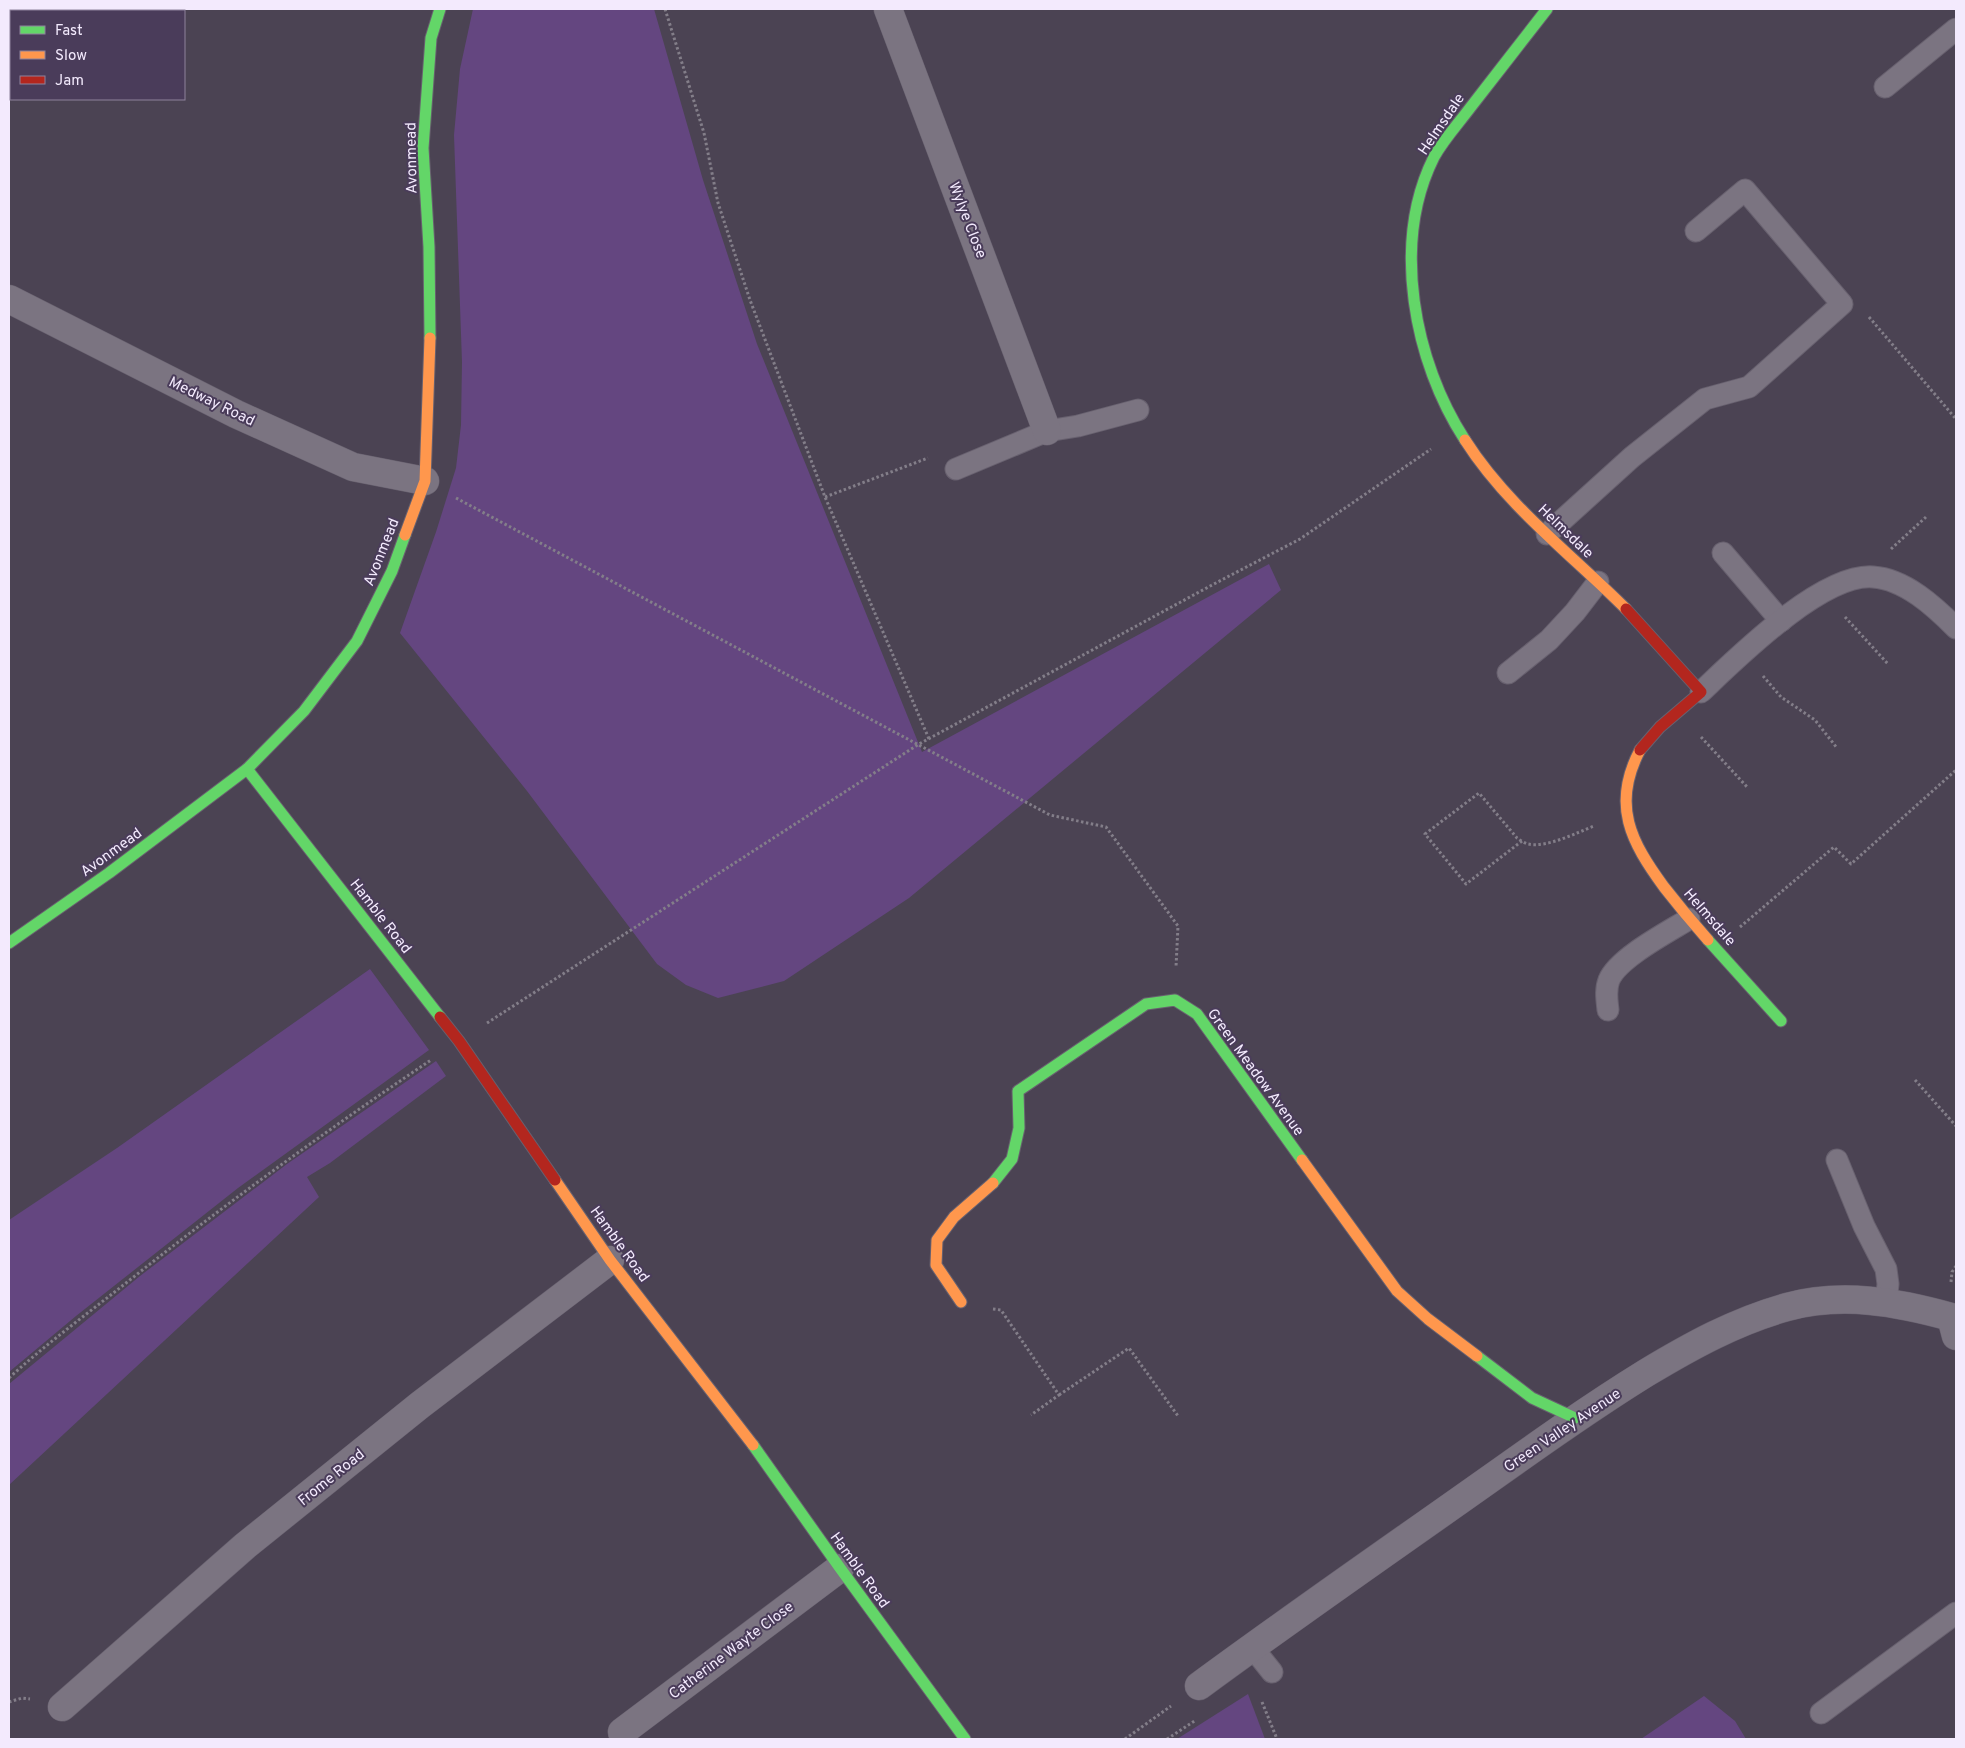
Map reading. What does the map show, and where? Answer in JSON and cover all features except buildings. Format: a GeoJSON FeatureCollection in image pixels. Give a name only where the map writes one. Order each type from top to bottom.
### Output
{"type":"FeatureCollection","features":[{"type":"Feature","properties":{"kind":"street","name":"Avonmead"},"geometry":{"type":"LineString","coordinates":[[9,943],[109,873],[247,769],[304,711],[357,641],[392,571],[425,481],[430,361],[429,247],[423,148],[431,38],[440,9]]}},
{"type":"Feature","properties":{"kind":"street","name":"Wylye Close"},"geometry":{"type":"LineString","coordinates":[[888,9],[1047,431]]}},
{"type":"Feature","properties":{"kind":"street","name":"Helmsdale"},"geometry":{"type":"LineString","coordinates":[[1547,9],[1435,156],[1420,192],[1411,228],[1411,259],[1417,318],[1425,353],[1436,386],[1458,431],[1483,466],[1546,534],[1641,624],[1700,692],[1659,728],[1640,750],[1630,776],[1626,802],[1629,829],[1636,846],[1689,919],[1781,1021]]}},
{"type":"Feature","properties":{"kind":"street","name":"Medway Road"},"geometry":{"type":"LineString","coordinates":[[9,298],[236,414],[354,467],[425,481]]}},
{"type":"Feature","properties":{"kind":"street","name":"Hamble Road"},"geometry":{"type":"LineString","coordinates":[[247,769],[459,1041],[610,1260],[739,1425],[840,1568],[965,1739]]}},
{"type":"Feature","properties":{"kind":"street"},"geometry":{"type":"LineString","coordinates":[[961,1302],[936,1265],[937,1240],[954,1217],[993,1183],[1012,1159],[1019,1128],[1018,1091],[1146,1004],[1175,1000]]}},
{"type":"Feature","properties":{"kind":"street","name":"Green Meadow Avenue"},"geometry":{"type":"LineString","coordinates":[[1175,1000],[1197,1014],[1397,1291],[1428,1319],[1532,1398],[1576,1418]]}},
{"type":"Feature","properties":{"kind":"street","name":"Frome Road"},"geometry":{"type":"LineString","coordinates":[[62,1708],[244,1546],[420,1405],[610,1260]]}},
{"type":"Feature","properties":{"kind":"street","name":"Green Valley Avenue"},"geometry":{"type":"LineString","coordinates":[[1199,1686],[1576,1418],[1689,1347],[1745,1321],[1789,1306],[1835,1300],[1866,1299],[1886,1302],[1955,1323]]}},
{"type":"Feature","properties":{"kind":"street","name":"Catherine Wayte Close"},"geometry":{"type":"LineString","coordinates":[[622,1732],[840,1568]]}},
{"type":"Feature","properties":{"kind":"lane"},"geometry":{"type":"LineString","coordinates":[[1886,87],[1956,29]]}},
{"type":"Feature","properties":{"kind":"lane"},"geometry":{"type":"LineString","coordinates":[[1546,534],[1632,457],[1705,399],[1748,387],[1842,304],[1745,190],[1696,231]]}},
{"type":"Feature","properties":{"kind":"lane"},"geometry":{"type":"LineString","coordinates":[[956,469],[1047,431],[1078,426],[1138,410]]}},
{"type":"Feature","properties":{"kind":"lane"},"geometry":{"type":"LineString","coordinates":[[1723,553],[1781,621]]}},
{"type":"Feature","properties":{"kind":"lane"},"geometry":{"type":"LineString","coordinates":[[1700,692],[1743,652],[1781,621],[1823,592],[1848,580],[1872,577],[1889,580],[1910,590],[1956,628]]}},
{"type":"Feature","properties":{"kind":"lane"},"geometry":{"type":"LineString","coordinates":[[1508,673],[1549,640],[1575,612],[1598,582]]}},
{"type":"Feature","properties":{"kind":"lane"},"geometry":{"type":"LineString","coordinates":[[1608,1010],[1607,988],[1615,970],[1627,959],[1689,919]]}},
{"type":"Feature","properties":{"kind":"lane"},"geometry":{"type":"LineString","coordinates":[[1837,1160],[1864,1226],[1886,1269],[1888,1284],[1886,1302]]}},
{"type":"Feature","properties":{"kind":"lane"},"geometry":{"type":"LineString","coordinates":[[1821,1713],[1956,1613]]}},
{"type":"Feature","properties":{"kind":"lane"},"geometry":{"type":"LineString","coordinates":[[1252,1647],[1272,1672]]}},
{"type":"Feature","properties":{"kind":"path"},"geometry":{"type":"LineString","coordinates":[[665,9],[704,133],[718,203],[750,300],[825,497],[929,739]]}},
{"type":"Feature","properties":{"kind":"path"},"geometry":{"type":"LineString","coordinates":[[1842,304],[1862,309],[1956,419]]}},
{"type":"Feature","properties":{"kind":"path"},"geometry":{"type":"LineString","coordinates":[[9,1378],[35,1354],[182,1239],[330,1128],[459,1041],[919,744],[1300,539],[1458,431]]}},
{"type":"Feature","properties":{"kind":"path"},"geometry":{"type":"LineString","coordinates":[[825,497],[949,450],[956,469]]}},
{"type":"Feature","properties":{"kind":"path"},"geometry":{"type":"LineString","coordinates":[[425,481],[919,744],[1050,816],[1106,827],[1178,926],[1175,1000]]}},
{"type":"Feature","properties":{"kind":"path"},"geometry":{"type":"LineString","coordinates":[[1823,592],[1888,664]]}},
{"type":"Feature","properties":{"kind":"path"},"geometry":{"type":"LineString","coordinates":[[1743,652],[1781,697],[1815,720],[1837,748]]}},
{"type":"Feature","properties":{"kind":"path"},"geometry":{"type":"LineString","coordinates":[[1677,713],[1748,788]]}},
{"type":"Feature","properties":{"kind":"path"},"geometry":{"type":"LineString","coordinates":[[1716,948],[1834,847],[1851,864],[1956,770]]}},
{"type":"Feature","properties":{"kind":"path"},"geometry":{"type":"LineString","coordinates":[[1522,841],[1466,884],[1425,834],[1479,793],[1517,838],[1522,841],[1527,844],[1542,844],[1565,838],[1627,813]]}},
{"type":"Feature","properties":{"kind":"path"},"geometry":{"type":"LineString","coordinates":[[1916,1080],[1956,1126]]}},
{"type":"Feature","properties":{"kind":"path"},"geometry":{"type":"LineString","coordinates":[[961,1302],[1001,1310],[1059,1395]]}},
{"type":"Feature","properties":{"kind":"path"},"geometry":{"type":"LineString","coordinates":[[1031,1415],[1129,1348],[1178,1416]]}},
{"type":"Feature","properties":{"kind":"path"},"geometry":{"type":"LineString","coordinates":[[1272,1672],[1254,1683],[1277,1739]]}},
{"type":"Feature","properties":{"kind":"path"},"geometry":{"type":"LineString","coordinates":[[1125,1739],[1199,1686]]}},
{"type":"Feature","properties":{"kind":"path"},"geometry":{"type":"LineString","coordinates":[[1167,1739],[1199,1718]]}},
{"type":"Feature","properties":{"kind":"shaded area"},"geometry":{"type":"Polygon","coordinates":[[[473,9],[654,9],[703,180],[757,344],[922,752],[1269,564],[1281,590],[909,898],[784,981],[718,998],[686,985],[657,964],[527,791],[400,633],[436,532],[456,468],[461,425],[462,362],[454,135],[460,69],[473,9]]]}},
{"type":"Feature","properties":{"kind":"shaded area"},"geometry":{"type":"Polygon","coordinates":[[[370,969],[429,1050],[238,1188],[76,1316],[9,1372],[9,1220],[117,1148],[370,969]]]}},
{"type":"Feature","properties":{"kind":"shaded area"},"geometry":{"type":"Polygon","coordinates":[[[436,1061],[446,1076],[330,1163],[307,1177],[319,1197],[9,1485],[9,1384],[140,1276],[287,1164],[436,1061]]]}},
{"type":"Feature","properties":{"kind":"shaded area"},"geometry":{"type":"Polygon","coordinates":[[[1248,1694],[1265,1739],[1177,1739],[1248,1694]]]}},
{"type":"Feature","properties":{"kind":"shaded area"},"geometry":{"type":"Polygon","coordinates":[[[1704,1696],[1735,1721],[1746,1739],[1641,1739],[1704,1696]]]}},
{"type":"Feature","properties":{"kind":"traffic: fast"},"geometry":{"type":"LineString","coordinates":[[430,338],[429,247],[423,148],[431,38],[440,9]]}},
{"type":"Feature","properties":{"kind":"traffic: fast"},"geometry":{"type":"LineString","coordinates":[[1465,440],[1447,409],[1421,339],[1414,302],[1411,264],[1414,227],[1421,191],[1438,150],[1547,9]]}},
{"type":"Feature","properties":{"kind":"traffic: fast"},"geometry":{"type":"LineString","coordinates":[[9,943],[109,873],[247,769],[304,711],[357,641],[392,571],[405,535]]}},
{"type":"Feature","properties":{"kind":"traffic: fast"},"geometry":{"type":"LineString","coordinates":[[247,769],[440,1017]]}},
{"type":"Feature","properties":{"kind":"traffic: fast"},"geometry":{"type":"LineString","coordinates":[[1708,940],[1781,1021]]}},
{"type":"Feature","properties":{"kind":"traffic: fast"},"geometry":{"type":"LineString","coordinates":[[993,1183],[1012,1159],[1019,1128],[1018,1091],[1146,1004],[1175,1000],[1197,1014],[1302,1160]]}},
{"type":"Feature","properties":{"kind":"traffic: fast"},"geometry":{"type":"LineString","coordinates":[[1477,1356],[1532,1398],[1575,1418]]}},
{"type":"Feature","properties":{"kind":"traffic: fast"},"geometry":{"type":"LineString","coordinates":[[753,1445],[965,1739]]}},
{"type":"Feature","properties":{"kind":"traffic: slow"},"geometry":{"type":"LineString","coordinates":[[405,535],[425,481],[430,338]]}},
{"type":"Feature","properties":{"kind":"traffic: slow"},"geometry":{"type":"LineString","coordinates":[[1465,440],[1500,487],[1520,508],[1626,609]]}},
{"type":"Feature","properties":{"kind":"traffic: slow"},"geometry":{"type":"LineString","coordinates":[[1640,750],[1631,770],[1627,788],[1626,806],[1634,838],[1642,854],[1664,887],[1708,940]]}},
{"type":"Feature","properties":{"kind":"traffic: slow"},"geometry":{"type":"LineString","coordinates":[[1302,1160],[1397,1291],[1428,1319],[1477,1356]]}},
{"type":"Feature","properties":{"kind":"traffic: slow"},"geometry":{"type":"LineString","coordinates":[[555,1180],[610,1260],[753,1445]]}},
{"type":"Feature","properties":{"kind":"traffic: slow"},"geometry":{"type":"LineString","coordinates":[[961,1302],[936,1265],[937,1240],[954,1217],[993,1183]]}},
{"type":"Feature","properties":{"kind":"traffic: jam"},"geometry":{"type":"LineString","coordinates":[[1626,609],[1701,692],[1660,727],[1640,750]]}},
{"type":"Feature","properties":{"kind":"traffic: jam"},"geometry":{"type":"LineString","coordinates":[[440,1017],[459,1041],[555,1180]]}}]}
